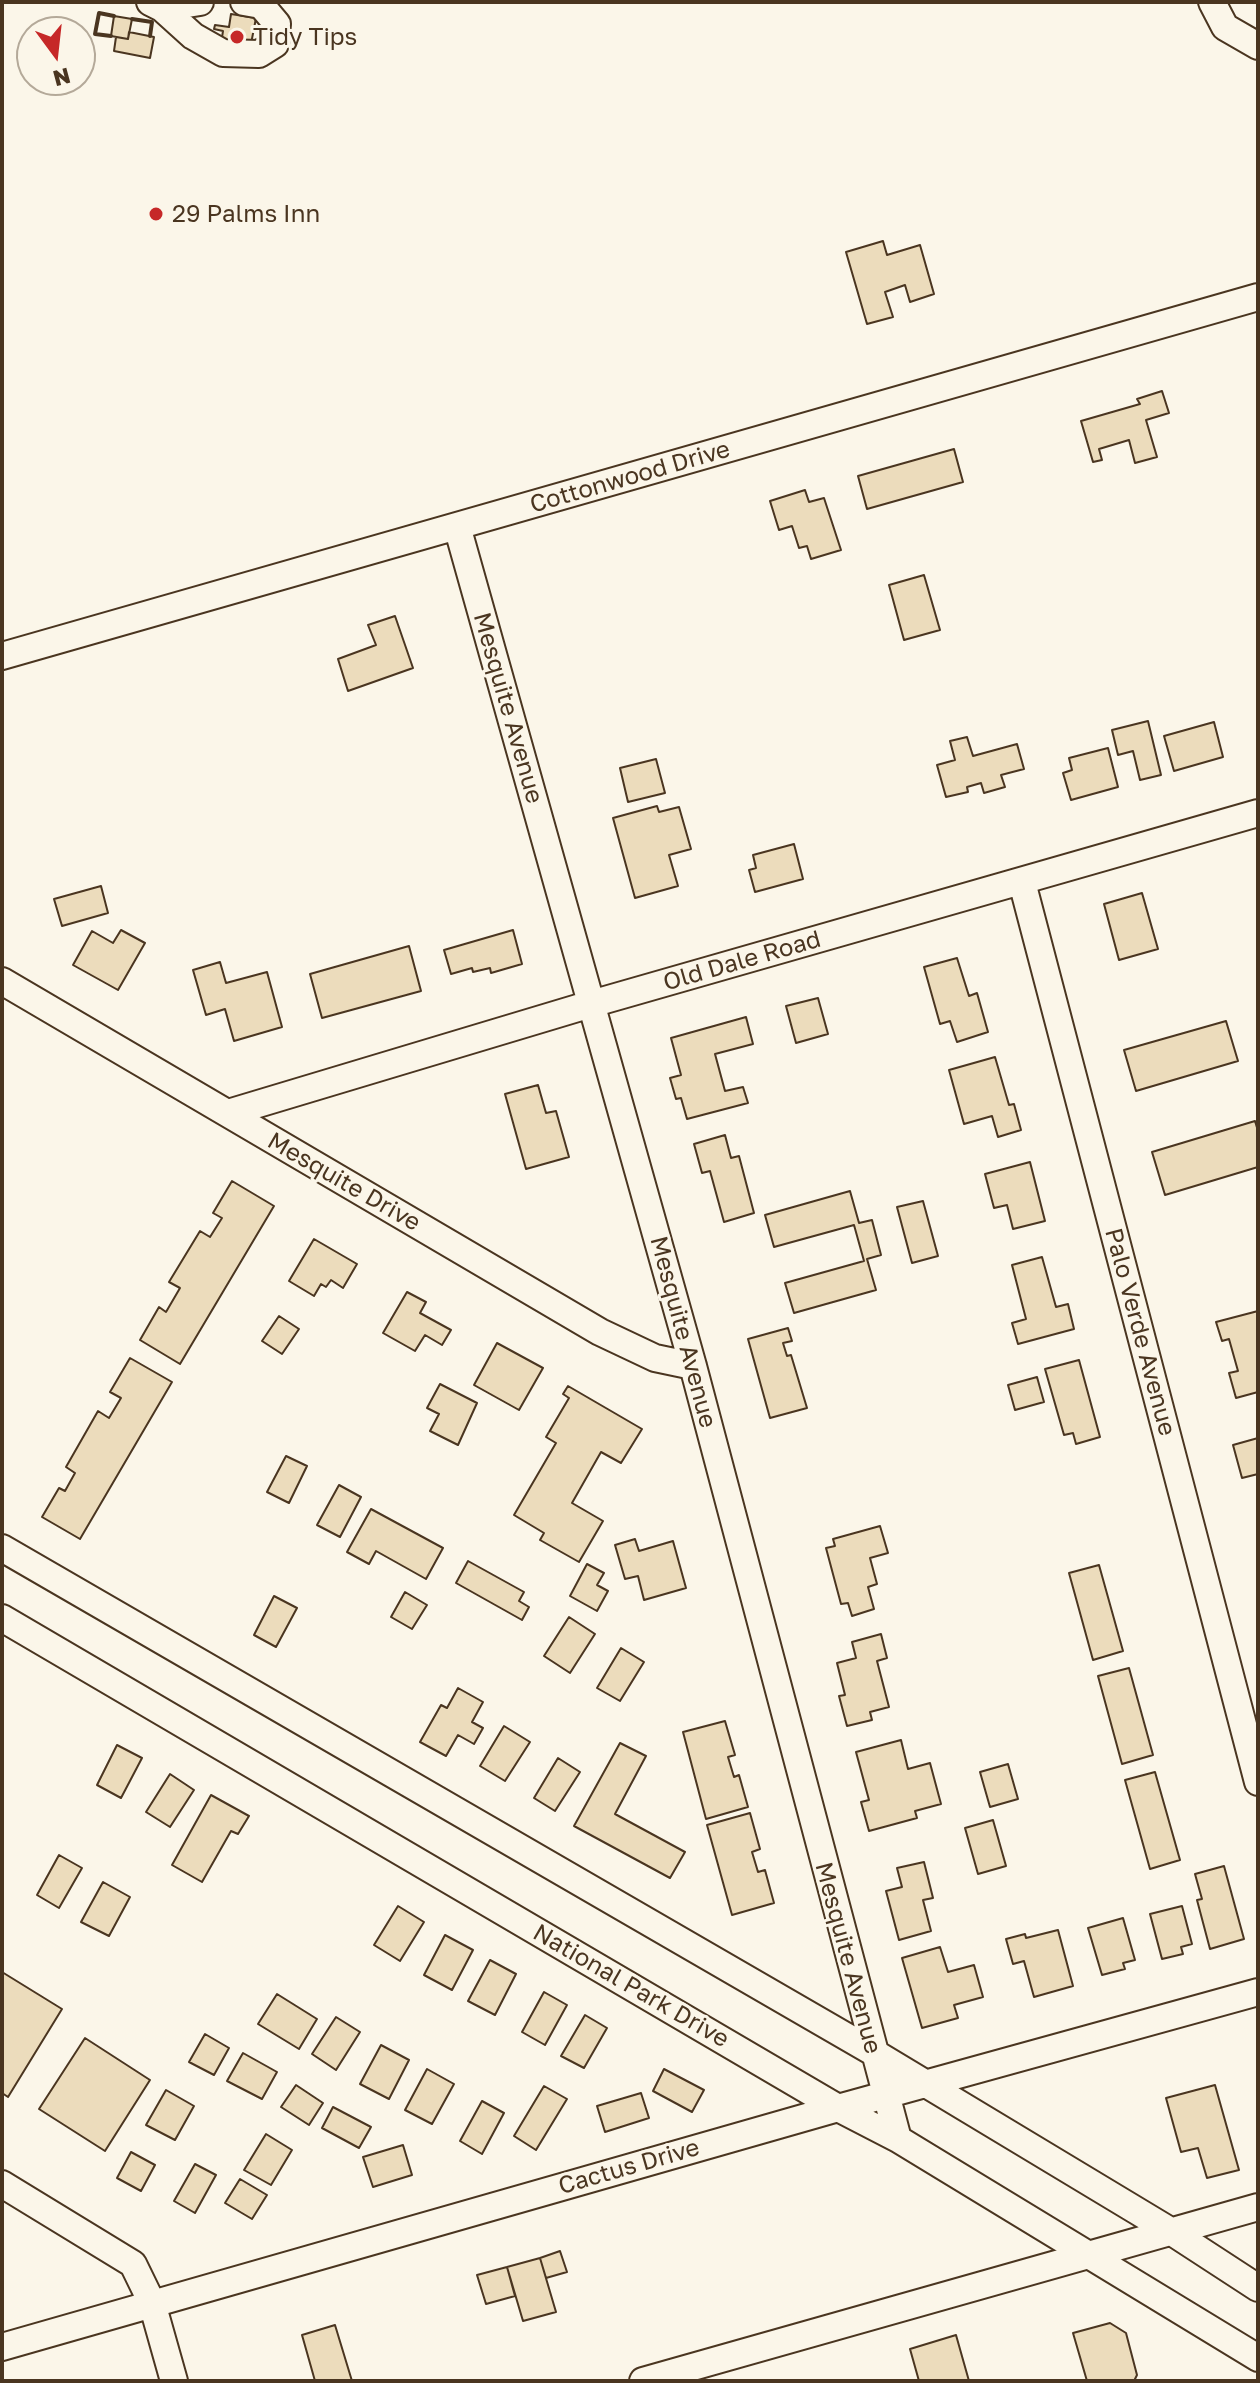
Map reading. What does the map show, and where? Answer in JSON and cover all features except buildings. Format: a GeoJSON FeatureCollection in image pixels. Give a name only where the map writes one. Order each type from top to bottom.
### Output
{"type":"FeatureCollection","features":[{"type":"Feature","properties":{"kind":"street"},"geometry":{"type":"LineString","coordinates":[[156,5],[200,2]]}},
{"type":"Feature","properties":{"kind":"street"},"geometry":{"type":"LineString","coordinates":[[156,5],[193,36],[223,53],[259,54],[275,44],[277,24],[261,5],[244,2]]}},
{"type":"Feature","properties":{"kind":"street"},"geometry":{"type":"LineString","coordinates":[[1212,2],[1225,27],[1258,46]]}},
{"type":"Feature","properties":{"kind":"street","name":"Cottonwood Drive"},"geometry":{"type":"LineString","coordinates":[[2,656],[1258,297]]}},
{"type":"Feature","properties":{"kind":"street","name":"Mesquite Avenue"},"geometry":{"type":"LineString","coordinates":[[457,526],[693,1366],[898,2139]]}},
{"type":"Feature","properties":{"kind":"street","name":"Old Dale Road"},"geometry":{"type":"LineString","coordinates":[[228,1113],[591,1004],[1258,813]]}},
{"type":"Feature","properties":{"kind":"street","name":"Palo Verde Avenue"},"geometry":{"type":"LineString","coordinates":[[1022,882],[1258,1782]]}},
{"type":"Feature","properties":{"kind":"street","name":"Mesquite Drive"},"geometry":{"type":"LineString","coordinates":[[2,981],[600,1332],[655,1358],[693,1366]]}},
{"type":"Feature","properties":{"kind":"street"},"geometry":{"type":"LineString","coordinates":[[2,1548],[873,2052],[1172,2232],[1258,2288]]}},
{"type":"Feature","properties":{"kind":"street","name":"National Park Drive"},"geometry":{"type":"LineString","coordinates":[[2,1618],[838,2108],[898,2139],[1258,2358]]}},
{"type":"Feature","properties":{"kind":"street","name":"Cactus Drive"},"geometry":{"type":"LineString","coordinates":[[2,2347],[838,2108],[1258,1992]]}},
{"type":"Feature","properties":{"kind":"street"},"geometry":{"type":"LineString","coordinates":[[2,2184],[133,2264],[152,2303],[174,2381]]}},
{"type":"Feature","properties":{"kind":"street"},"geometry":{"type":"LineString","coordinates":[[643,2381],[1258,2207]]}},
{"type":"Feature","properties":{"kind":"wall"},"geometry":{"type":"LineString","coordinates":[[111,36],[95,34],[99,13],[114,16]]}},
{"type":"Feature","properties":{"kind":"wall"},"geometry":{"type":"LineString","coordinates":[[132,19],[152,22],[150,36]]}},
{"type":"Feature","properties":{"kind":"place","name":"Tidy Tips"},"geometry":{"type":"Point","coordinates":[237,37]}},
{"type":"Feature","properties":{"kind":"place","name":"29 Palms Inn"},"geometry":{"type":"Point","coordinates":[156,214]}}]}
